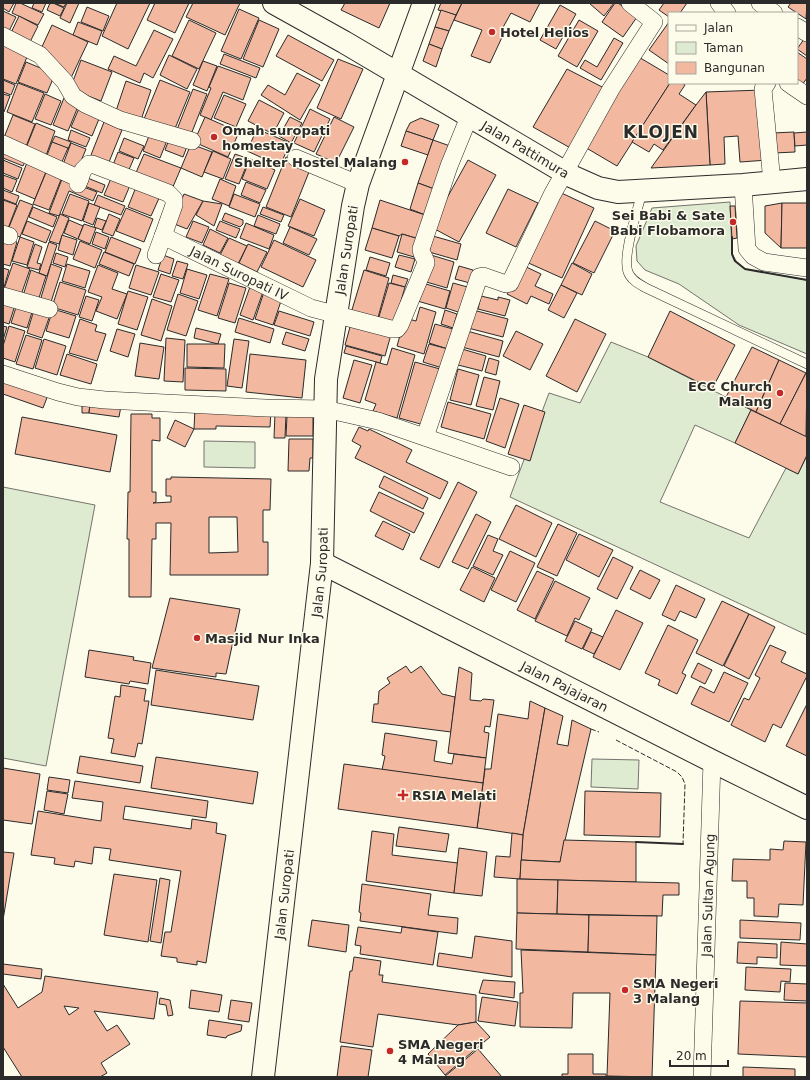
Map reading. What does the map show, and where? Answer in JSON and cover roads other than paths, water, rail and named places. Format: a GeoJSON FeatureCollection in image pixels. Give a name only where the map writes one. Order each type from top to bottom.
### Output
{"type":"FeatureCollection","features":[{"type":"Feature","properties":{"kind":"street","name":"Jalan Pattimura"},"geometry":{"type":"LineString","coordinates":[[274,3],[398,74],[565,173],[598,188],[618,192],[642,192],[807,179]]}},
{"type":"Feature","properties":{"kind":"street","name":"Jalan Suropati"},"geometry":{"type":"LineString","coordinates":[[263,1077],[322,563],[326,379],[353,206],[358,184],[424,3]]}},
{"type":"Feature","properties":{"kind":"street"},"geometry":{"type":"LineString","coordinates":[[425,437],[479,278],[483,276],[506,284],[510,283],[552,195],[611,89],[654,22],[630,3]]}},
{"type":"Feature","properties":{"kind":"street"},"geometry":{"type":"LineString","coordinates":[[719,3],[725,12]]}},
{"type":"Feature","properties":{"kind":"street"},"geometry":{"type":"LineString","coordinates":[[760,3],[773,12]]}},
{"type":"Feature","properties":{"kind":"street"},"geometry":{"type":"LineString","coordinates":[[798,28],[807,33]]}},
{"type":"Feature","properties":{"kind":"street"},"geometry":{"type":"LineString","coordinates":[[3,36],[40,55],[65,82],[73,96],[85,104],[120,120],[192,141]]}},
{"type":"Feature","properties":{"kind":"street"},"geometry":{"type":"LineString","coordinates":[[766,84],[763,89],[772,182]]}},
{"type":"Feature","properties":{"kind":"street"},"geometry":{"type":"LineString","coordinates":[[789,84],[807,96]]}},
{"type":"Feature","properties":{"kind":"street","name":"Jalan Suropati IV"},"geometry":{"type":"LineString","coordinates":[[163,236],[311,308],[391,329],[397,329],[426,264],[426,259],[421,254],[421,249],[449,166],[469,117]]}},
{"type":"Feature","properties":{"kind":"street"},"geometry":{"type":"LineString","coordinates":[[3,144],[79,181],[86,166],[92,164],[168,194],[174,199],[174,205],[156,255]]}},
{"type":"Feature","properties":{"kind":"street"},"geometry":{"type":"LineString","coordinates":[[296,158],[358,184]]}},
{"type":"Feature","properties":{"kind":"street"},"geometry":{"type":"LineString","coordinates":[[743,185],[747,248],[753,256],[764,262],[807,268]]}},
{"type":"Feature","properties":{"kind":"street"},"geometry":{"type":"LineString","coordinates":[[3,296],[50,309]]}},
{"type":"Feature","properties":{"kind":"street"},"geometry":{"type":"LineString","coordinates":[[3,374],[65,394],[105,400],[266,408],[325,409],[378,421],[511,467]]}},
{"type":"Feature","properties":{"kind":"street","name":"Jalan Pajajaran"},"geometry":{"type":"LineString","coordinates":[[322,563],[807,808]]}},
{"type":"Feature","properties":{"kind":"street","name":"Jalan Sultan Agung"},"geometry":{"type":"LineString","coordinates":[[702,1077],[712,761]]}},
{"type":"Feature","properties":{"kind":"lane"},"geometry":{"type":"LineString","coordinates":[[642,192],[626,259],[631,278],[646,288],[807,364]]}},
{"type":"Feature","properties":{"kind":"place","name":"Hotel Helios"},"geometry":{"type":"Point","coordinates":[492,32]}},
{"type":"Feature","properties":{"kind":"place","name":"Omah suropati homestay"},"geometry":{"type":"Point","coordinates":[214,137]}},
{"type":"Feature","properties":{"kind":"place","name":"Shelter Hostel Malang"},"geometry":{"type":"Point","coordinates":[405,162]}},
{"type":"Feature","properties":{"kind":"place","name":"Sei Babi & Sate Babi Flobamora"},"geometry":{"type":"Point","coordinates":[733,222]}},
{"type":"Feature","properties":{"kind":"place","name":"ECC Church Malang"},"geometry":{"type":"Point","coordinates":[780,393]}},
{"type":"Feature","properties":{"kind":"place","name":"Masjid Nur Inka"},"geometry":{"type":"Point","coordinates":[197,638]}},
{"type":"Feature","properties":{"kind":"place","name":"RSIA Melati"},"geometry":{"type":"Point","coordinates":[403,795]}},
{"type":"Feature","properties":{"kind":"place","name":"SMA Negeri 3 Malang"},"geometry":{"type":"Point","coordinates":[625,990]}},
{"type":"Feature","properties":{"kind":"place","name":"SMA Negeri 4 Malang"},"geometry":{"type":"Point","coordinates":[390,1051]}},
{"type":"Feature","properties":{"kind":"district","name":"KLOJEN"},"geometry":{"type":"Point","coordinates":[661,132]}}]}
